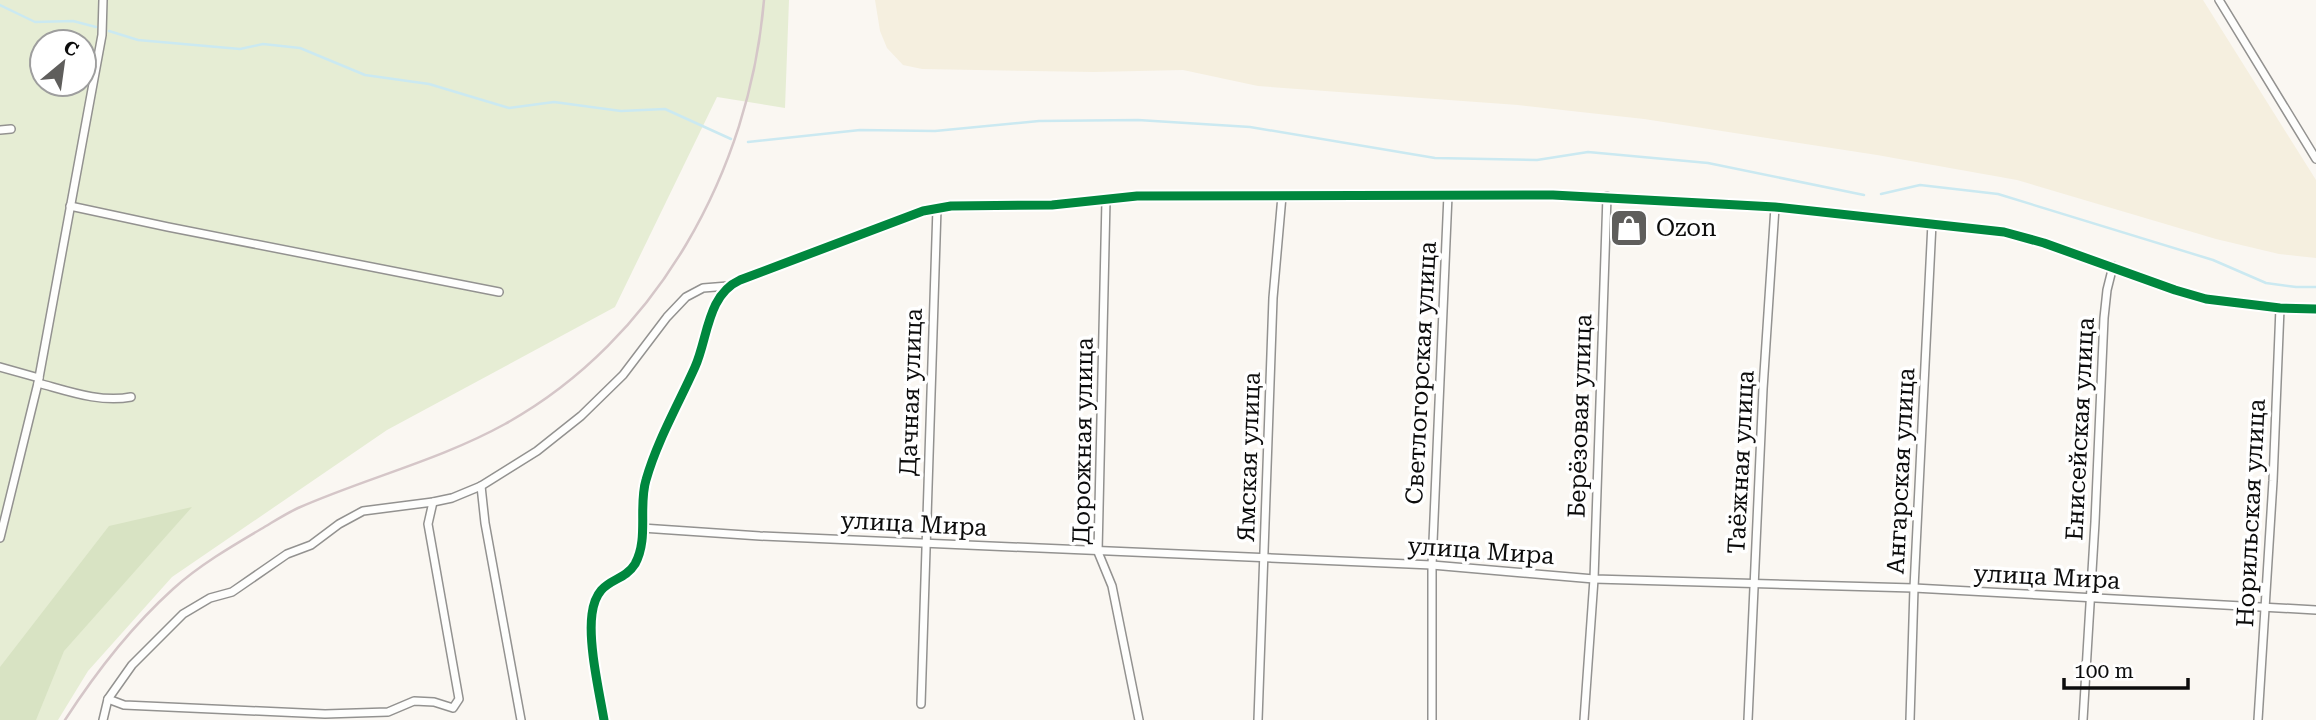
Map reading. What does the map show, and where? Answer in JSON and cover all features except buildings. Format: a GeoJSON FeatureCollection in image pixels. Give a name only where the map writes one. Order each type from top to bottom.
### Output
{"type":"FeatureCollection","features":[{"type":"Feature","properties":{"kind":"street"},"geometry":{"type":"LineString","coordinates":[[0,538],[4,503],[38,380],[102,35],[103,0]]}},
{"type":"Feature","properties":{"kind":"street"},"geometry":{"type":"LineString","coordinates":[[2219,0],[2316,159]]}},
{"type":"Feature","properties":{"kind":"street"},"geometry":{"type":"LineString","coordinates":[[0,130],[11,129]]}},
{"type":"Feature","properties":{"kind":"street"},"geometry":{"type":"LineString","coordinates":[[103,720],[108,699],[132,665],[183,614],[210,598],[232,592],[287,554],[311,545],[363,511],[433,502],[481,486],[537,451],[581,416],[623,375],[667,317],[686,297],[703,288],[728,286],[937,208],[1052,205],[1137,196],[1448,195],[1607,196],[1775,207],[2004,232],[2206,299],[2280,308],[2316,309]]}},
{"type":"Feature","properties":{"kind":"street","name":"Светлогорская улица"},"geometry":{"type":"LineString","coordinates":[[1432,720],[1432,565],[1448,195]]}},
{"type":"Feature","properties":{"kind":"street","name":"Ямская улица"},"geometry":{"type":"LineString","coordinates":[[1258,720],[1273,298],[1282,196]]}},
{"type":"Feature","properties":{"kind":"street","name":"Берёзовая улица"},"geometry":{"type":"LineString","coordinates":[[1584,720],[1594,579],[1607,196]]}},
{"type":"Feature","properties":{"kind":"street","name":"Дорожная улица"},"geometry":{"type":"LineString","coordinates":[[1107,200],[1098,552],[1112,586],[1139,720]]}},
{"type":"Feature","properties":{"kind":"street"},"geometry":{"type":"LineString","coordinates":[[70,206],[168,228],[499,292]]}},
{"type":"Feature","properties":{"kind":"street","name":"Таёжная улица"},"geometry":{"type":"LineString","coordinates":[[1748,720],[1763,376],[1775,207]]}},
{"type":"Feature","properties":{"kind":"street","name":"Дачная улица"},"geometry":{"type":"LineString","coordinates":[[921,704],[937,208]]}},
{"type":"Feature","properties":{"kind":"street","name":"Ангарская улица"},"geometry":{"type":"LineString","coordinates":[[1910,720],[1932,223]]}},
{"type":"Feature","properties":{"kind":"street","name":"Енисейская улица"},"geometry":{"type":"LineString","coordinates":[[2083,720],[2105,309],[2113,266]]}},
{"type":"Feature","properties":{"kind":"street"},"geometry":{"type":"LineString","coordinates":[[604,720],[596,674],[591,616],[596,599],[606,585],[625,574],[636,562],[646,479],[700,356],[716,304],[728,286]]}},
{"type":"Feature","properties":{"kind":"street","name":"Норильская улица"},"geometry":{"type":"LineString","coordinates":[[2258,720],[2273,481],[2280,308]]}},
{"type":"Feature","properties":{"kind":"street"},"geometry":{"type":"LineString","coordinates":[[0,367],[98,397],[131,397]]}},
{"type":"Feature","properties":{"kind":"street"},"geometry":{"type":"LineString","coordinates":[[481,486],[485,523],[521,720]]}},
{"type":"Feature","properties":{"kind":"street"},"geometry":{"type":"LineString","coordinates":[[108,699],[124,705],[325,713],[388,712],[414,701],[434,702],[453,708],[460,699],[428,524],[433,502]]}},
{"type":"Feature","properties":{"kind":"street","name":"улица Мира"},"geometry":{"type":"LineString","coordinates":[[642,528],[925,544],[1432,565],[1594,579],[1914,588],[2316,610]]}},
{"type":"Feature","properties":{"kind":"shaded area"},"geometry":{"type":"Polygon","coordinates":[[[875,0],[2203,0],[2316,180],[2316,258],[2279,254],[2216,239],[2017,180],[1644,119],[1518,105],[1258,86],[1183,70],[1094,72],[922,69],[903,65],[887,48],[880,31],[875,0]]]}},
{"type":"Feature","properties":{"kind":"green space"},"geometry":{"type":"Polygon","coordinates":[[[0,0],[789,0],[785,108],[717,97],[615,307],[387,430],[172,577],[88,671],[58,720],[0,720],[0,0]]]}},
{"type":"Feature","properties":{"kind":"green space"},"geometry":{"type":"Polygon","coordinates":[[[192,507],[64,651],[36,720],[0,720],[0,667],[109,526],[192,507]]]}},
{"type":"Feature","properties":{"kind":"waterway"},"geometry":{"type":"LineString","coordinates":[[0,5],[35,22],[73,21],[96,27]]}},
{"type":"Feature","properties":{"kind":"waterway"},"geometry":{"type":"LineString","coordinates":[[109,31],[138,40],[240,49],[263,44],[300,48],[365,75],[429,84],[509,108],[554,102],[621,111],[665,109],[731,139]]}},
{"type":"Feature","properties":{"kind":"waterway"},"geometry":{"type":"LineString","coordinates":[[748,142],[860,130],[935,131],[1039,121],[1138,120],[1250,127],[1435,158],[1537,160],[1588,152],[1708,163],[1864,195]]}},
{"type":"Feature","properties":{"kind":"waterway"},"geometry":{"type":"LineString","coordinates":[[1881,194],[1920,185],[1998,194],[2213,260],[2266,283],[2316,287]]}},
{"type":"Feature","properties":{"kind":"railway"},"geometry":{"type":"LineString","coordinates":[[65,720],[129,634],[173,589],[204,564],[298,508],[455,448],[505,424],[559,389],[608,346],[650,298],[686,244],[716,187],[739,126],[755,64],[764,0]]}},
{"type":"Feature","properties":{"kind":"cycle path"},"geometry":{"type":"LineString","coordinates":[[604,720],[591,639],[595,602],[604,587],[630,571],[635,564],[642,544],[646,480],[662,437],[695,367],[710,318],[721,296],[740,280],[923,211],[951,206],[1052,205],[1137,196],[1553,195],[1775,207],[2004,232],[2044,243],[2206,299],[2280,308],[2316,309]]}},
{"type":"Feature","properties":{"kind":"place","name":"Ozon"},"geometry":{"type":"Point","coordinates":[1629,228]}}]}
